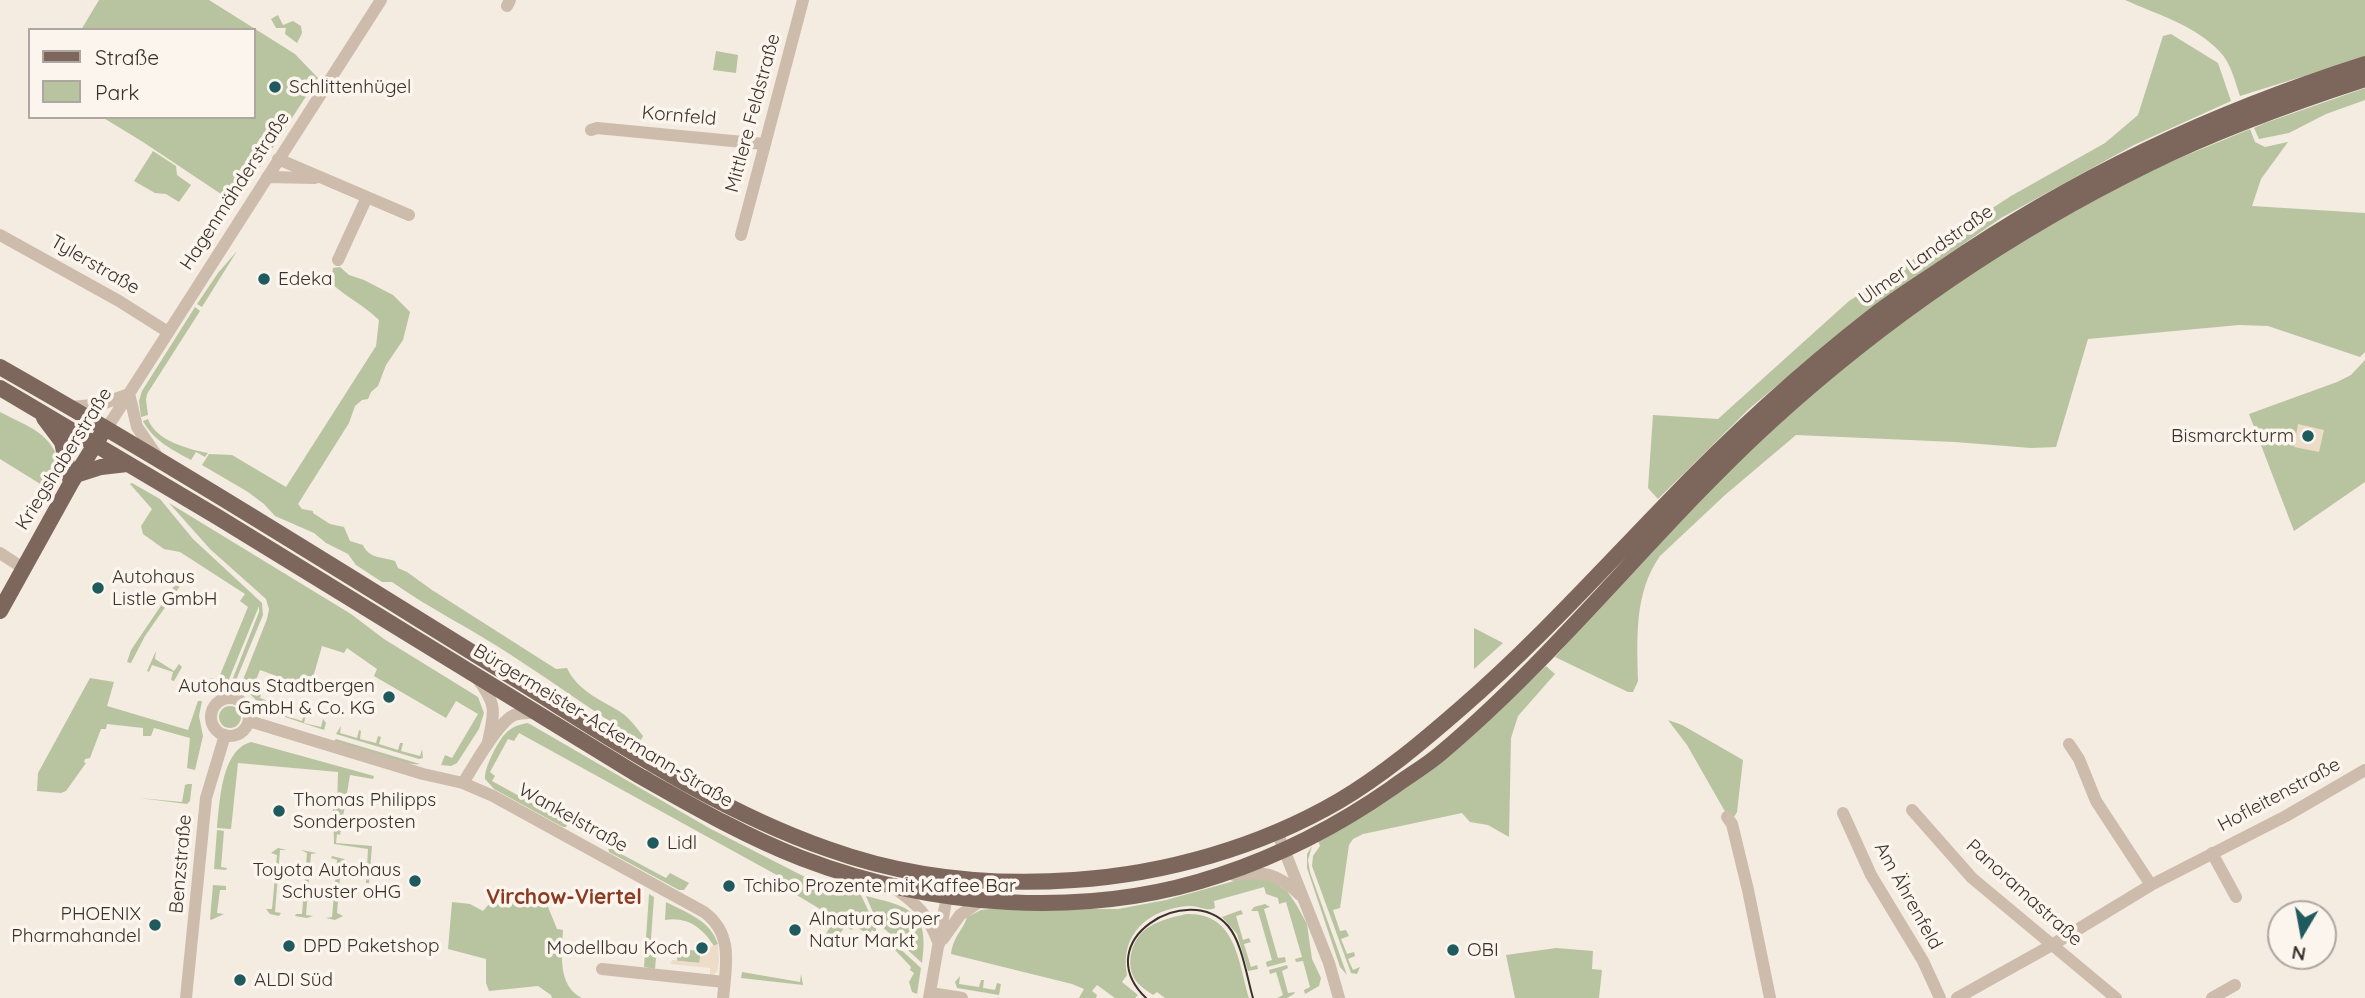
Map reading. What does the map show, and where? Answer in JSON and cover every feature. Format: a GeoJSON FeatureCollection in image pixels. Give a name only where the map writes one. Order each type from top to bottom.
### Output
{"type":"FeatureCollection","features":[{"type":"Feature","properties":{"kind":"main road"},"geometry":{"type":"LineString","coordinates":[[2227,121],[2365,64]]}},
{"type":"Feature","properties":{"kind":"main road"},"geometry":{"type":"LineString","coordinates":[[2260,107],[2365,79]]}},
{"type":"Feature","properties":{"kind":"main road","name":"Ulmer Landstraße"},"geometry":{"type":"LineString","coordinates":[[1526,648],[1757,413],[1875,314],[2005,225],[2140,151],[2227,121]]}},
{"type":"Feature","properties":{"kind":"main road","name":"Bürgermeister-Ackermann-Straße"},"geometry":{"type":"LineString","coordinates":[[0,388],[638,775],[747,834],[811,862],[890,885],[944,895],[1020,902],[1144,894],[1214,877],[1283,850],[1371,802],[1439,755],[1501,698],[1679,512],[1772,420],[1890,322],[2020,234],[2227,121]]}},
{"type":"Feature","properties":{"kind":"main road","name":"Bürgermeister-Ackermann-Straße"},"geometry":{"type":"LineString","coordinates":[[0,367],[160,460],[649,761],[712,797],[793,837],[836,853],[937,877],[996,882],[1107,877],[1151,870],[1207,856],[1277,832],[1337,802],[1372,780],[1419,745],[1526,648]]}},
{"type":"Feature","properties":{"kind":"main road"},"geometry":{"type":"LineString","coordinates":[[38,410],[62,442],[74,479],[101,467],[127,464]]}},
{"type":"Feature","properties":{"kind":"main road","name":"Kriegshaberstraße"},"geometry":{"type":"LineString","coordinates":[[0,611],[74,479],[107,428]]}},
{"type":"Feature","properties":{"kind":"street","name":"Hagenmähderstraße"},"geometry":{"type":"LineString","coordinates":[[168,332],[381,0]]}},
{"type":"Feature","properties":{"kind":"street","name":"Mittlere Feldstraße"},"geometry":{"type":"LineString","coordinates":[[741,235],[803,0]]}},
{"type":"Feature","properties":{"kind":"street","name":"Kornfeld"},"geometry":{"type":"LineString","coordinates":[[592,130],[597,128],[764,144]]}},
{"type":"Feature","properties":{"kind":"street"},"geometry":{"type":"LineString","coordinates":[[278,159],[311,176],[409,215]]}},
{"type":"Feature","properties":{"kind":"street"},"geometry":{"type":"LineString","coordinates":[[267,177],[311,176]]}},
{"type":"Feature","properties":{"kind":"street"},"geometry":{"type":"LineString","coordinates":[[338,260],[367,197]]}},
{"type":"Feature","properties":{"kind":"street","name":"Tylerstraße"},"geometry":{"type":"LineString","coordinates":[[0,235],[119,301],[168,332]]}},
{"type":"Feature","properties":{"kind":"street","name":"Kriegshaberstraße"},"geometry":{"type":"LineString","coordinates":[[107,428],[168,332]]}},
{"type":"Feature","properties":{"kind":"street"},"geometry":{"type":"LineString","coordinates":[[72,407],[102,404],[129,393],[137,427],[160,460]]}},
{"type":"Feature","properties":{"kind":"street"},"geometry":{"type":"LineString","coordinates":[[0,553],[23,568]]}},
{"type":"Feature","properties":{"kind":"street"},"geometry":{"type":"LineString","coordinates":[[473,673],[493,703],[487,746]]}},
{"type":"Feature","properties":{"kind":"street"},"geometry":{"type":"LineString","coordinates":[[220,699],[239,699],[248,708],[247,727],[237,735],[225,736],[215,730],[210,719],[212,708],[220,699]]}},
{"type":"Feature","properties":{"kind":"street"},"geometry":{"type":"LineString","coordinates":[[249,721],[423,774],[463,783],[511,716],[538,713]]}},
{"type":"Feature","properties":{"kind":"street","name":"Benzstraße"},"geometry":{"type":"LineString","coordinates":[[186,998],[206,798],[225,736]]}},
{"type":"Feature","properties":{"kind":"street"},"geometry":{"type":"LineString","coordinates":[[2069,744],[2080,759],[2096,800],[2151,885]]}},
{"type":"Feature","properties":{"kind":"street","name":"Hofleitenstraße"},"geometry":{"type":"LineString","coordinates":[[1957,998],[2151,885],[2286,816],[2365,770]]}},
{"type":"Feature","properties":{"kind":"street","name":"Wankelstraße"},"geometry":{"type":"LineString","coordinates":[[463,783],[493,796],[709,916],[720,927],[726,942],[723,998]]}},
{"type":"Feature","properties":{"kind":"street","name":"Panoramastraße"},"geometry":{"type":"LineString","coordinates":[[1912,810],[1972,878],[2116,998]]}},
{"type":"Feature","properties":{"kind":"street","name":"Am Ährenfeld"},"geometry":{"type":"LineString","coordinates":[[1843,813],[1871,875],[1923,961],[1940,998]]}},
{"type":"Feature","properties":{"kind":"street"},"geometry":{"type":"LineString","coordinates":[[1727,817],[1732,824],[1745,877],[1770,998]]}},
{"type":"Feature","properties":{"kind":"street"},"geometry":{"type":"LineString","coordinates":[[1277,832],[1329,963],[1339,998]]}},
{"type":"Feature","properties":{"kind":"street","name":"Hofleitenstraße"},"geometry":{"type":"LineString","coordinates":[[2212,853],[2236,897]]}},
{"type":"Feature","properties":{"kind":"street"},"geometry":{"type":"LineString","coordinates":[[1214,877],[1257,871],[1269,874],[1290,886],[1302,898]]}},
{"type":"Feature","properties":{"kind":"street"},"geometry":{"type":"LineString","coordinates":[[937,877],[944,895],[945,909],[930,996],[962,998]]}},
{"type":"Feature","properties":{"kind":"street"},"geometry":{"type":"LineString","coordinates":[[890,885],[921,909],[932,925],[939,945]]}},
{"type":"Feature","properties":{"kind":"street"},"geometry":{"type":"LineString","coordinates":[[939,945],[960,915],[982,900]]}},
{"type":"Feature","properties":{"kind":"street"},"geometry":{"type":"LineString","coordinates":[[602,969],[724,982]]}},
{"type":"Feature","properties":{"kind":"street"},"geometry":{"type":"LineString","coordinates":[[2212,998],[2235,985]]}},
{"type":"Feature","properties":{"kind":"green space"},"geometry":{"type":"Polygon","coordinates":[[[99,0],[209,0],[254,28],[82,28],[99,0]]]}},
{"type":"Feature","properties":{"kind":"green space"},"geometry":{"type":"Polygon","coordinates":[[[2125,0],[2365,0],[2365,57],[2240,96],[2227,62],[2211,43],[2175,22],[2125,0]]]}},
{"type":"Feature","properties":{"kind":"green space"},"geometry":{"type":"Polygon","coordinates":[[[278,15],[283,25],[293,21],[301,26],[302,33],[297,43],[285,34],[286,28],[276,28],[271,19],[278,15]]]}},
{"type":"Feature","properties":{"kind":"green space"},"geometry":{"type":"Polygon","coordinates":[[[256,30],[295,54],[318,78],[236,204],[105,119],[256,119],[256,30]]]}},
{"type":"Feature","properties":{"kind":"green space"},"geometry":{"type":"Polygon","coordinates":[[[2171,34],[2218,63],[2231,101],[2134,145],[2001,218],[1871,308],[1750,408],[1658,499],[1648,488],[1653,415],[1718,419],[1849,301],[2011,196],[2105,143],[2138,115],[2163,36],[2171,34]]]}},
{"type":"Feature","properties":{"kind":"green space"},"geometry":{"type":"Polygon","coordinates":[[[716,51],[738,55],[736,73],[713,70],[716,51]]]}},
{"type":"Feature","properties":{"kind":"green space"},"geometry":{"type":"Polygon","coordinates":[[[2365,88],[2365,100],[2326,114],[2289,133],[2259,139],[2254,128],[2265,123],[2365,88]]]}},
{"type":"Feature","properties":{"kind":"green space"},"geometry":{"type":"Polygon","coordinates":[[[2250,129],[2255,142],[2265,147],[2288,142],[2261,179],[2252,206],[2365,213],[2365,352],[2360,357],[2268,326],[2239,325],[2088,339],[2056,447],[2031,448],[1796,435],[1725,495],[1660,556],[1645,585],[1641,600],[1638,681],[1633,692],[1555,657],[1631,571],[1723,475],[1861,352],[1993,257],[2146,172],[2250,129]]]}},
{"type":"Feature","properties":{"kind":"green space"},"geometry":{"type":"Polygon","coordinates":[[[153,151],[176,166],[177,175],[191,185],[179,202],[134,181],[153,151]]]}},
{"type":"Feature","properties":{"kind":"green space"},"geometry":{"type":"Polygon","coordinates":[[[237,251],[202,307],[197,304],[218,273],[237,251]]]}},
{"type":"Feature","properties":{"kind":"green space"},"geometry":{"type":"Polygon","coordinates":[[[340,267],[349,275],[393,295],[410,312],[403,340],[386,365],[378,386],[368,399],[355,406],[349,423],[298,504],[302,509],[313,511],[330,524],[344,527],[350,541],[363,545],[373,555],[395,561],[398,568],[556,669],[567,668],[583,688],[629,719],[643,736],[640,742],[496,646],[392,582],[382,582],[356,565],[348,554],[326,543],[314,533],[275,516],[248,492],[202,465],[209,454],[232,455],[286,487],[376,346],[379,320],[331,283],[333,268],[340,267]]]}},
{"type":"Feature","properties":{"kind":"green space"},"geometry":{"type":"Polygon","coordinates":[[[195,307],[200,311],[147,394],[148,415],[141,417],[139,401],[142,391],[195,307]]]}},
{"type":"Feature","properties":{"kind":"green space"},"geometry":{"type":"Polygon","coordinates":[[[2365,360],[2365,482],[2294,531],[2249,414],[2337,382],[2351,375],[2365,360]]]}},
{"type":"Feature","properties":{"kind":"green space"},"geometry":{"type":"Polygon","coordinates":[[[0,412],[30,427],[52,446],[61,468],[50,490],[0,459],[0,412]]]}},
{"type":"Feature","properties":{"kind":"green space"},"geometry":{"type":"Polygon","coordinates":[[[148,419],[157,433],[165,438],[208,453],[205,457],[196,452],[191,460],[152,434],[143,421],[148,419]]]}},
{"type":"Feature","properties":{"kind":"green space"},"geometry":{"type":"Polygon","coordinates":[[[130,484],[160,499],[193,539],[262,603],[263,615],[234,685],[231,684],[259,606],[227,684],[209,690],[211,678],[218,680],[248,607],[240,601],[245,594],[180,552],[164,549],[143,534],[141,526],[152,509],[130,484]]]}},
{"type":"Feature","properties":{"kind":"green space"},"geometry":{"type":"Polygon","coordinates":[[[169,503],[351,614],[384,639],[478,697],[484,713],[479,729],[457,763],[451,766],[441,765],[445,755],[452,758],[478,714],[456,701],[446,718],[374,676],[377,669],[347,648],[344,653],[322,646],[310,688],[260,670],[252,690],[268,701],[266,708],[279,714],[284,707],[282,715],[302,721],[304,714],[304,723],[321,727],[323,719],[326,723],[324,730],[267,711],[241,685],[267,619],[269,609],[266,599],[210,549],[169,503]]]}},
{"type":"Feature","properties":{"kind":"green space"},"geometry":{"type":"Polygon","coordinates":[[[183,573],[187,576],[145,636],[131,663],[127,662],[131,650],[183,573]]]}},
{"type":"Feature","properties":{"kind":"green space"},"geometry":{"type":"Polygon","coordinates":[[[1474,628],[1503,643],[1474,669],[1474,628]]]}},
{"type":"Feature","properties":{"kind":"green space"},"geometry":{"type":"Polygon","coordinates":[[[156,651],[155,659],[174,671],[179,664],[182,667],[174,681],[171,680],[173,672],[152,665],[149,672],[147,671],[156,651]]]}},
{"type":"Feature","properties":{"kind":"green space"},"geometry":{"type":"Polygon","coordinates":[[[1546,666],[1555,674],[1518,716],[1511,738],[1509,837],[1488,825],[1470,822],[1462,813],[1363,834],[1353,839],[1349,845],[1340,908],[1333,910],[1340,931],[1346,930],[1349,936],[1341,939],[1347,954],[1354,952],[1355,956],[1348,959],[1353,970],[1360,967],[1357,974],[1351,973],[1312,866],[1313,856],[1320,846],[1318,841],[1413,783],[1469,739],[1546,666]]]}},
{"type":"Feature","properties":{"kind":"green space"},"geometry":{"type":"Polygon","coordinates":[[[90,678],[114,682],[107,706],[188,730],[198,701],[202,701],[199,716],[203,736],[195,770],[187,768],[190,738],[154,728],[151,736],[143,736],[143,728],[107,724],[106,729],[101,729],[90,758],[85,759],[86,763],[66,791],[37,791],[38,773],[90,678]]]}},
{"type":"Feature","properties":{"kind":"green space"},"geometry":{"type":"Polygon","coordinates":[[[226,706],[234,706],[241,713],[241,721],[234,728],[226,728],[219,721],[219,713],[226,706]]]}},
{"type":"Feature","properties":{"kind":"green space"},"geometry":{"type":"Polygon","coordinates":[[[1668,720],[1682,725],[1743,760],[1737,812],[1734,817],[1727,815],[1687,745],[1668,720]]]}},
{"type":"Feature","properties":{"kind":"green space"},"geometry":{"type":"Polygon","coordinates":[[[528,723],[709,828],[809,879],[861,895],[876,932],[872,930],[869,935],[855,926],[852,930],[845,926],[833,945],[823,939],[835,918],[790,891],[793,884],[519,733],[514,741],[508,739],[490,772],[495,776],[492,781],[568,823],[563,827],[494,789],[485,779],[492,754],[509,730],[528,723]]]}},
{"type":"Feature","properties":{"kind":"green space"},"geometry":{"type":"Polygon","coordinates":[[[341,726],[340,733],[357,738],[359,730],[360,739],[376,743],[378,736],[381,737],[379,744],[398,750],[400,743],[403,743],[401,751],[420,756],[422,749],[423,758],[336,734],[341,726]]]}},
{"type":"Feature","properties":{"kind":"green space"},"geometry":{"type":"Polygon","coordinates":[[[336,739],[420,764],[390,759],[334,741],[336,739]]]}},
{"type":"Feature","properties":{"kind":"green space"},"geometry":{"type":"Polygon","coordinates":[[[251,742],[374,776],[373,779],[350,775],[340,835],[337,834],[336,843],[372,846],[369,883],[366,883],[368,849],[334,844],[333,806],[337,806],[338,772],[238,763],[231,829],[217,828],[221,791],[228,766],[233,755],[251,742]]]}},
{"type":"Feature","properties":{"kind":"green space"},"geometry":{"type":"Polygon","coordinates":[[[192,784],[190,801],[187,804],[139,798],[182,802],[185,785],[192,784]]]}},
{"type":"Feature","properties":{"kind":"green space"},"geometry":{"type":"Polygon","coordinates":[[[217,830],[224,831],[221,867],[227,868],[226,870],[214,869],[217,830]]]}},
{"type":"Feature","properties":{"kind":"green space"},"geometry":{"type":"Polygon","coordinates":[[[1312,846],[1308,860],[1310,872],[1347,975],[1340,967],[1307,868],[1307,854],[1312,846]]]}},
{"type":"Feature","properties":{"kind":"green space"},"geometry":{"type":"Polygon","coordinates":[[[608,847],[666,878],[670,873],[689,883],[684,890],[679,890],[609,852],[608,847]]]}},
{"type":"Feature","properties":{"kind":"green space"},"geometry":{"type":"Polygon","coordinates":[[[278,848],[287,850],[280,850],[275,912],[281,913],[279,916],[270,914],[266,909],[272,909],[277,855],[271,853],[278,848]]]}},
{"type":"Feature","properties":{"kind":"green space"},"geometry":{"type":"Polygon","coordinates":[[[301,850],[317,853],[311,854],[306,915],[313,916],[307,918],[295,916],[302,914],[307,853],[301,850]]]}},
{"type":"Feature","properties":{"kind":"green space"},"geometry":{"type":"Polygon","coordinates":[[[332,856],[348,863],[341,864],[337,913],[343,916],[335,920],[326,918],[332,917],[337,860],[331,858],[332,856]]]}},
{"type":"Feature","properties":{"kind":"green space"},"geometry":{"type":"Polygon","coordinates":[[[1256,877],[1272,881],[1287,891],[1307,924],[1312,959],[1321,978],[1319,986],[1305,994],[1304,990],[1310,987],[1303,961],[1296,962],[1295,959],[1302,957],[1286,902],[1279,904],[1278,898],[1266,894],[1264,887],[1214,901],[1215,908],[1212,909],[1192,906],[1174,908],[1149,918],[1140,926],[1128,947],[1127,975],[1122,982],[1138,995],[1135,998],[1115,998],[1097,985],[1092,991],[1097,995],[1096,998],[1079,998],[1084,989],[1072,984],[951,954],[967,917],[981,910],[1118,909],[1256,877]]]}},
{"type":"Feature","properties":{"kind":"green space"},"geometry":{"type":"Polygon","coordinates":[[[213,885],[226,886],[226,890],[220,890],[217,913],[224,914],[211,920],[210,919],[213,885]]]}},
{"type":"Feature","properties":{"kind":"green space"},"geometry":{"type":"Polygon","coordinates":[[[649,894],[654,897],[650,953],[656,958],[655,969],[644,967],[649,894]]]}},
{"type":"Feature","properties":{"kind":"green space"},"geometry":{"type":"Polygon","coordinates":[[[866,896],[905,908],[914,914],[923,932],[922,963],[877,922],[866,896]]]}},
{"type":"Feature","properties":{"kind":"green space"},"geometry":{"type":"Polygon","coordinates":[[[495,897],[546,902],[557,929],[563,930],[562,958],[568,986],[582,998],[552,998],[538,986],[489,991],[486,983],[486,959],[448,949],[452,902],[470,904],[483,911],[495,897]]]}},
{"type":"Feature","properties":{"kind":"green space"},"geometry":{"type":"Polygon","coordinates":[[[666,902],[704,923],[718,944],[714,946],[694,925],[680,920],[665,920],[666,902]]]}},
{"type":"Feature","properties":{"kind":"green space"},"geometry":{"type":"Polygon","coordinates":[[[1265,904],[1270,907],[1264,909],[1278,958],[1285,957],[1286,962],[1267,967],[1266,962],[1272,960],[1258,911],[1251,911],[1254,907],[1265,904]]]}},
{"type":"Feature","properties":{"kind":"green space"},"geometry":{"type":"Polygon","coordinates":[[[1241,910],[1243,914],[1236,916],[1243,940],[1249,938],[1251,942],[1244,944],[1251,967],[1257,965],[1258,969],[1248,971],[1237,934],[1222,917],[1241,910]]]}},
{"type":"Feature","properties":{"kind":"green space"},"geometry":{"type":"Polygon","coordinates":[[[1186,914],[1203,916],[1215,921],[1225,930],[1237,955],[1249,998],[1165,998],[1157,992],[1153,995],[1136,981],[1130,959],[1138,937],[1153,925],[1186,914]]]}},
{"type":"Feature","properties":{"kind":"green space"},"geometry":{"type":"Polygon","coordinates":[[[884,934],[921,968],[917,994],[912,992],[909,982],[914,973],[910,970],[911,967],[882,936],[884,934]]]}},
{"type":"Feature","properties":{"kind":"green space"},"geometry":{"type":"Polygon","coordinates":[[[1556,948],[1593,951],[1592,969],[1602,970],[1599,998],[1515,998],[1506,955],[1556,948]]]}},
{"type":"Feature","properties":{"kind":"green space"},"geometry":{"type":"Polygon","coordinates":[[[678,949],[701,951],[700,963],[677,961],[678,949]]]}},
{"type":"Feature","properties":{"kind":"green space"},"geometry":{"type":"Polygon","coordinates":[[[1287,965],[1288,968],[1282,971],[1288,993],[1295,992],[1287,998],[1277,998],[1283,995],[1276,972],[1270,974],[1269,970],[1287,965]]]}},
{"type":"Feature","properties":{"kind":"green space"},"geometry":{"type":"Polygon","coordinates":[[[742,972],[800,982],[801,974],[803,985],[741,978],[742,972]]]}},
{"type":"Feature","properties":{"kind":"green space"},"geometry":{"type":"Polygon","coordinates":[[[960,976],[959,984],[979,987],[981,980],[984,980],[983,988],[995,990],[997,983],[1001,984],[999,995],[957,988],[955,982],[960,976]]]}},
{"type":"Feature","properties":{"kind":"shaded area"},"geometry":{"type":"Polygon","coordinates":[[[2298,424],[2324,430],[2319,452],[2294,447],[2298,424]]]}},
{"type":"Feature","properties":{"kind":"shaded area"},"geometry":{"type":"Polygon","coordinates":[[[718,944],[719,961],[717,972],[713,975],[710,976],[710,968],[671,964],[672,960],[699,963],[701,951],[718,944]]]}},
{"type":"Feature","properties":{"kind":"tram line"},"geometry":{"type":"LineString","coordinates":[[1146,998],[1131,977],[1128,956],[1135,938],[1150,923],[1169,914],[1190,910],[1211,914],[1228,926],[1240,951],[1253,998]]}},
{"type":"Feature","properties":{"kind":"place","name":"Schlittenhügel"},"geometry":{"type":"Point","coordinates":[275,87]}},
{"type":"Feature","properties":{"kind":"place","name":"Edeka"},"geometry":{"type":"Point","coordinates":[264,279]}},
{"type":"Feature","properties":{"kind":"place","name":"Bismarckturm"},"geometry":{"type":"Point","coordinates":[2308,436]}},
{"type":"Feature","properties":{"kind":"place","name":"Autohaus Listle GmbH"},"geometry":{"type":"Point","coordinates":[98,588]}},
{"type":"Feature","properties":{"kind":"place","name":"Autohaus Stadtbergen GmbH & Co. KG"},"geometry":{"type":"Point","coordinates":[389,697]}},
{"type":"Feature","properties":{"kind":"place","name":"Thomas Philipps Sonderposten"},"geometry":{"type":"Point","coordinates":[279,811]}},
{"type":"Feature","properties":{"kind":"place","name":"Lidl"},"geometry":{"type":"Point","coordinates":[653,843]}},
{"type":"Feature","properties":{"kind":"place","name":"Toyota Autohaus Schuster oHG"},"geometry":{"type":"Point","coordinates":[415,881]}},
{"type":"Feature","properties":{"kind":"place","name":"Tchibo Prozente mit Kaffee Bar"},"geometry":{"type":"Point","coordinates":[729,886]}},
{"type":"Feature","properties":{"kind":"place","name":"PHOENIX Pharmahandel"},"geometry":{"type":"Point","coordinates":[155,925]}},
{"type":"Feature","properties":{"kind":"place","name":"Alnatura Super Natur Markt"},"geometry":{"type":"Point","coordinates":[795,930]}},
{"type":"Feature","properties":{"kind":"place","name":"DPD Paketshop"},"geometry":{"type":"Point","coordinates":[289,946]}},
{"type":"Feature","properties":{"kind":"place","name":"Modellbau Koch"},"geometry":{"type":"Point","coordinates":[702,948]}},
{"type":"Feature","properties":{"kind":"place","name":"OBI"},"geometry":{"type":"Point","coordinates":[1453,950]}},
{"type":"Feature","properties":{"kind":"place","name":"ALDI Süd"},"geometry":{"type":"Point","coordinates":[240,980]}},
{"type":"Feature","properties":{"kind":"district","name":"Virchow-Viertel"},"geometry":{"type":"Point","coordinates":[564,898]}}]}
